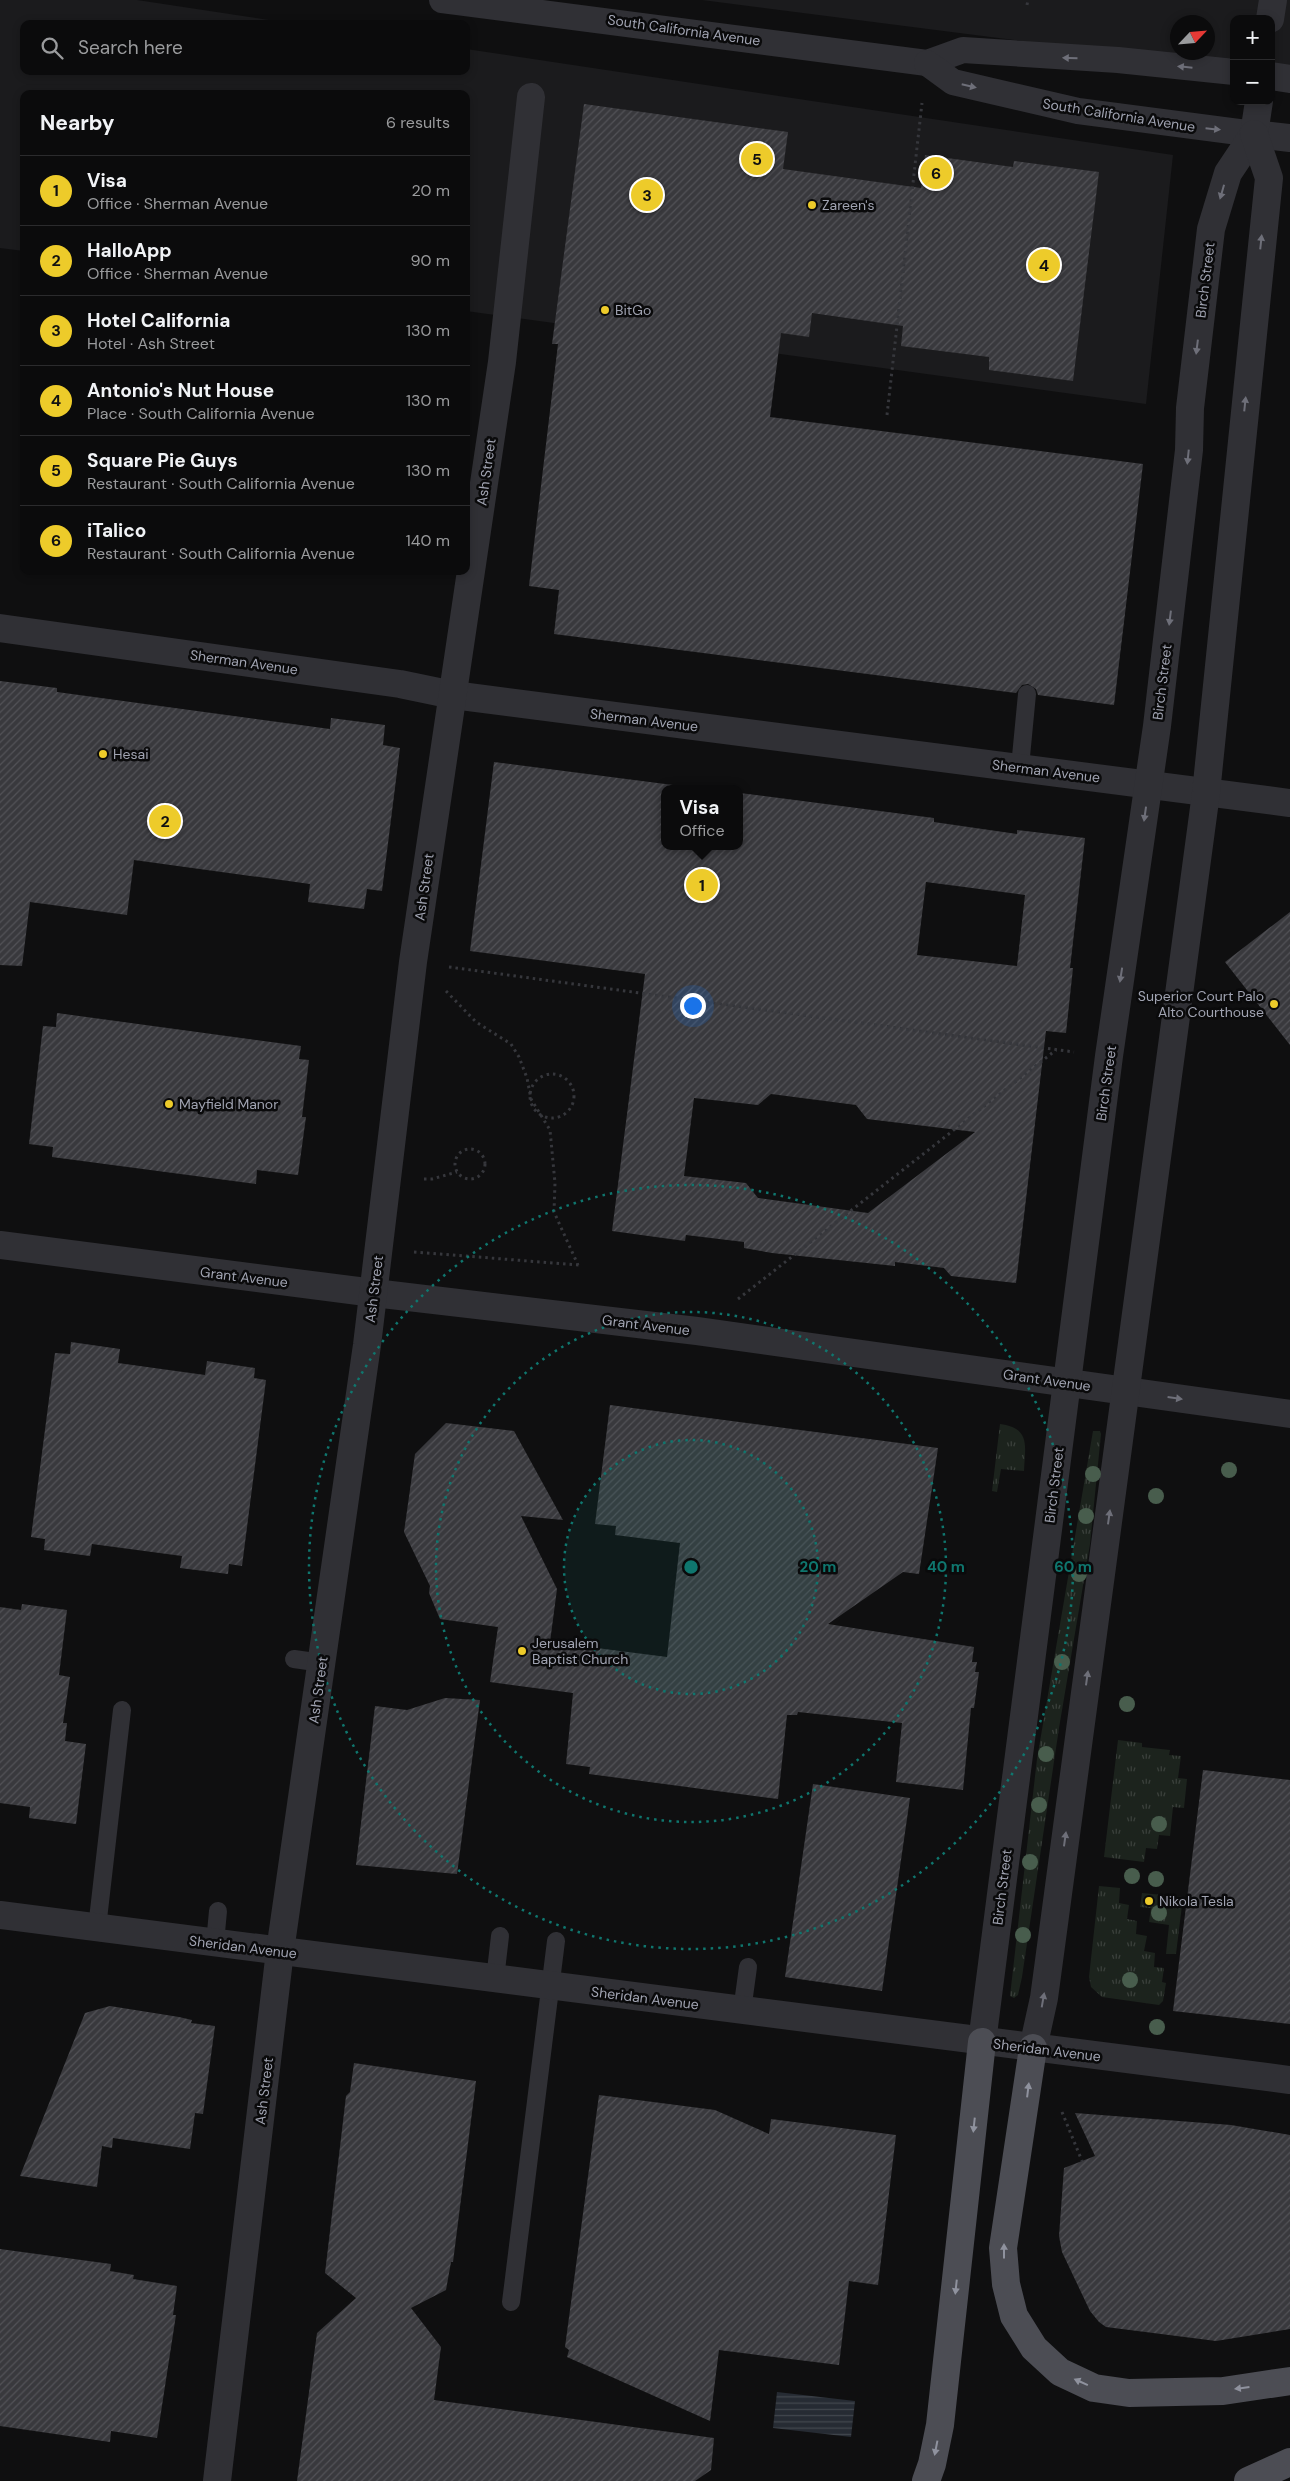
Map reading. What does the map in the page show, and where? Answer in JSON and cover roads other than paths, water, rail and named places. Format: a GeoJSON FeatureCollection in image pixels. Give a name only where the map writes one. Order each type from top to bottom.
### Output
{"type":"FeatureCollection","features":[{"type":"Feature","properties":{"kind":"main road"},"geometry":{"type":"LineString","coordinates":[[926,2481],[932,2464],[940,2425],[982,2042]]}},
{"type":"Feature","properties":{"kind":"main road"},"geometry":{"type":"LineString","coordinates":[[1033,2048],[1003,2248],[1006,2284],[1014,2316],[1034,2348],[1060,2372],[1094,2388],[1130,2393],[1223,2391],[1290,2381]]}},
{"type":"Feature","properties":{"kind":"main road"},"geometry":{"type":"LineString","coordinates":[[1248,2481],[1290,2462]]}},
{"type":"Feature","properties":{"kind":"street","name":"South California Avenue"},"geometry":{"type":"LineString","coordinates":[[442,0],[927,63],[962,50],[1118,60],[1230,72]]}},
{"type":"Feature","properties":{"kind":"street"},"geometry":{"type":"LineString","coordinates":[[1270,15],[1272,0]]}},
{"type":"Feature","properties":{"kind":"street","name":"South California Avenue"},"geometry":{"type":"LineString","coordinates":[[927,63],[953,82],[1078,111],[1290,138]]}},
{"type":"Feature","properties":{"kind":"street"},"geometry":{"type":"LineString","coordinates":[[1275,77],[1290,79]]}},
{"type":"Feature","properties":{"kind":"street","name":"Ash Street"},"geometry":{"type":"LineString","coordinates":[[217,2481],[280,1951],[374,1293],[413,962],[502,362],[530,97]]}},
{"type":"Feature","properties":{"kind":"street","name":"Birch Street"},"geometry":{"type":"LineString","coordinates":[[982,2042],[1109,1056],[1149,785],[1189,450],[1190,408],[1211,229],[1228,173],[1254,134],[1258,105]]}},
{"type":"Feature","properties":{"kind":"street","name":"Birch Street"},"geometry":{"type":"LineString","coordinates":[[1033,2048],[1044,1998],[1206,793],[1269,178],[1254,134]]}},
{"type":"Feature","properties":{"kind":"street","name":"Sherman Avenue"},"geometry":{"type":"LineString","coordinates":[[0,628],[400,684],[453,695],[1290,803]]}},
{"type":"Feature","properties":{"kind":"street","name":"Grant Avenue"},"geometry":{"type":"LineString","coordinates":[[0,1245],[374,1293],[697,1331],[1290,1414]]}},
{"type":"Feature","properties":{"kind":"street","name":"Sheridan Avenue"},"geometry":{"type":"LineString","coordinates":[[0,1915],[1290,2080]]}},
{"type":"Feature","properties":{"kind":"lane"},"geometry":{"type":"LineString","coordinates":[[1020,767],[1027,694]]}},
{"type":"Feature","properties":{"kind":"lane"},"geometry":{"type":"LineString","coordinates":[[294,1659],[322,1663]]}},
{"type":"Feature","properties":{"kind":"lane"},"geometry":{"type":"LineString","coordinates":[[97,1928],[122,1710]]}},
{"type":"Feature","properties":{"kind":"lane"},"geometry":{"type":"LineString","coordinates":[[215,1943],[218,1911]]}},
{"type":"Feature","properties":{"kind":"lane"},"geometry":{"type":"LineString","coordinates":[[495,1979],[500,1936]]}},
{"type":"Feature","properties":{"kind":"lane"},"geometry":{"type":"LineString","coordinates":[[511,2302],[556,1941]]}},
{"type":"Feature","properties":{"kind":"lane"},"geometry":{"type":"LineString","coordinates":[[742,2011],[748,1967]]}},
{"type":"Feature","properties":{"kind":"place","name":"Square Pie Guys"},"geometry":{"type":"Point","coordinates":[757,159]}},
{"type":"Feature","properties":{"kind":"place","name":"iTalico"},"geometry":{"type":"Point","coordinates":[936,173]}},
{"type":"Feature","properties":{"kind":"place","name":"Hotel California"},"geometry":{"type":"Point","coordinates":[647,195]}},
{"type":"Feature","properties":{"kind":"place","name":"Zareen's"},"geometry":{"type":"Point","coordinates":[812,205]}},
{"type":"Feature","properties":{"kind":"place","name":"Antonio's Nut House"},"geometry":{"type":"Point","coordinates":[1044,265]}},
{"type":"Feature","properties":{"kind":"place","name":"BitGo"},"geometry":{"type":"Point","coordinates":[605,310]}},
{"type":"Feature","properties":{"kind":"place","name":"Hesai"},"geometry":{"type":"Point","coordinates":[103,754]}},
{"type":"Feature","properties":{"kind":"place","name":"HalloApp"},"geometry":{"type":"Point","coordinates":[165,821]}},
{"type":"Feature","properties":{"kind":"place","name":"Visa"},"geometry":{"type":"Point","coordinates":[702,885]}},
{"type":"Feature","properties":{"kind":"place","name":"Superior Court Palo Alto Courthouse"},"geometry":{"type":"Point","coordinates":[1274,1004]}},
{"type":"Feature","properties":{"kind":"place","name":"Mayfield Manor"},"geometry":{"type":"Point","coordinates":[169,1104]}},
{"type":"Feature","properties":{"kind":"place","name":"Jerusalem Baptist Church"},"geometry":{"type":"Point","coordinates":[522,1651]}},
{"type":"Feature","properties":{"kind":"place","name":"Nikola Tesla"},"geometry":{"type":"Point","coordinates":[1149,1901]}}]}
